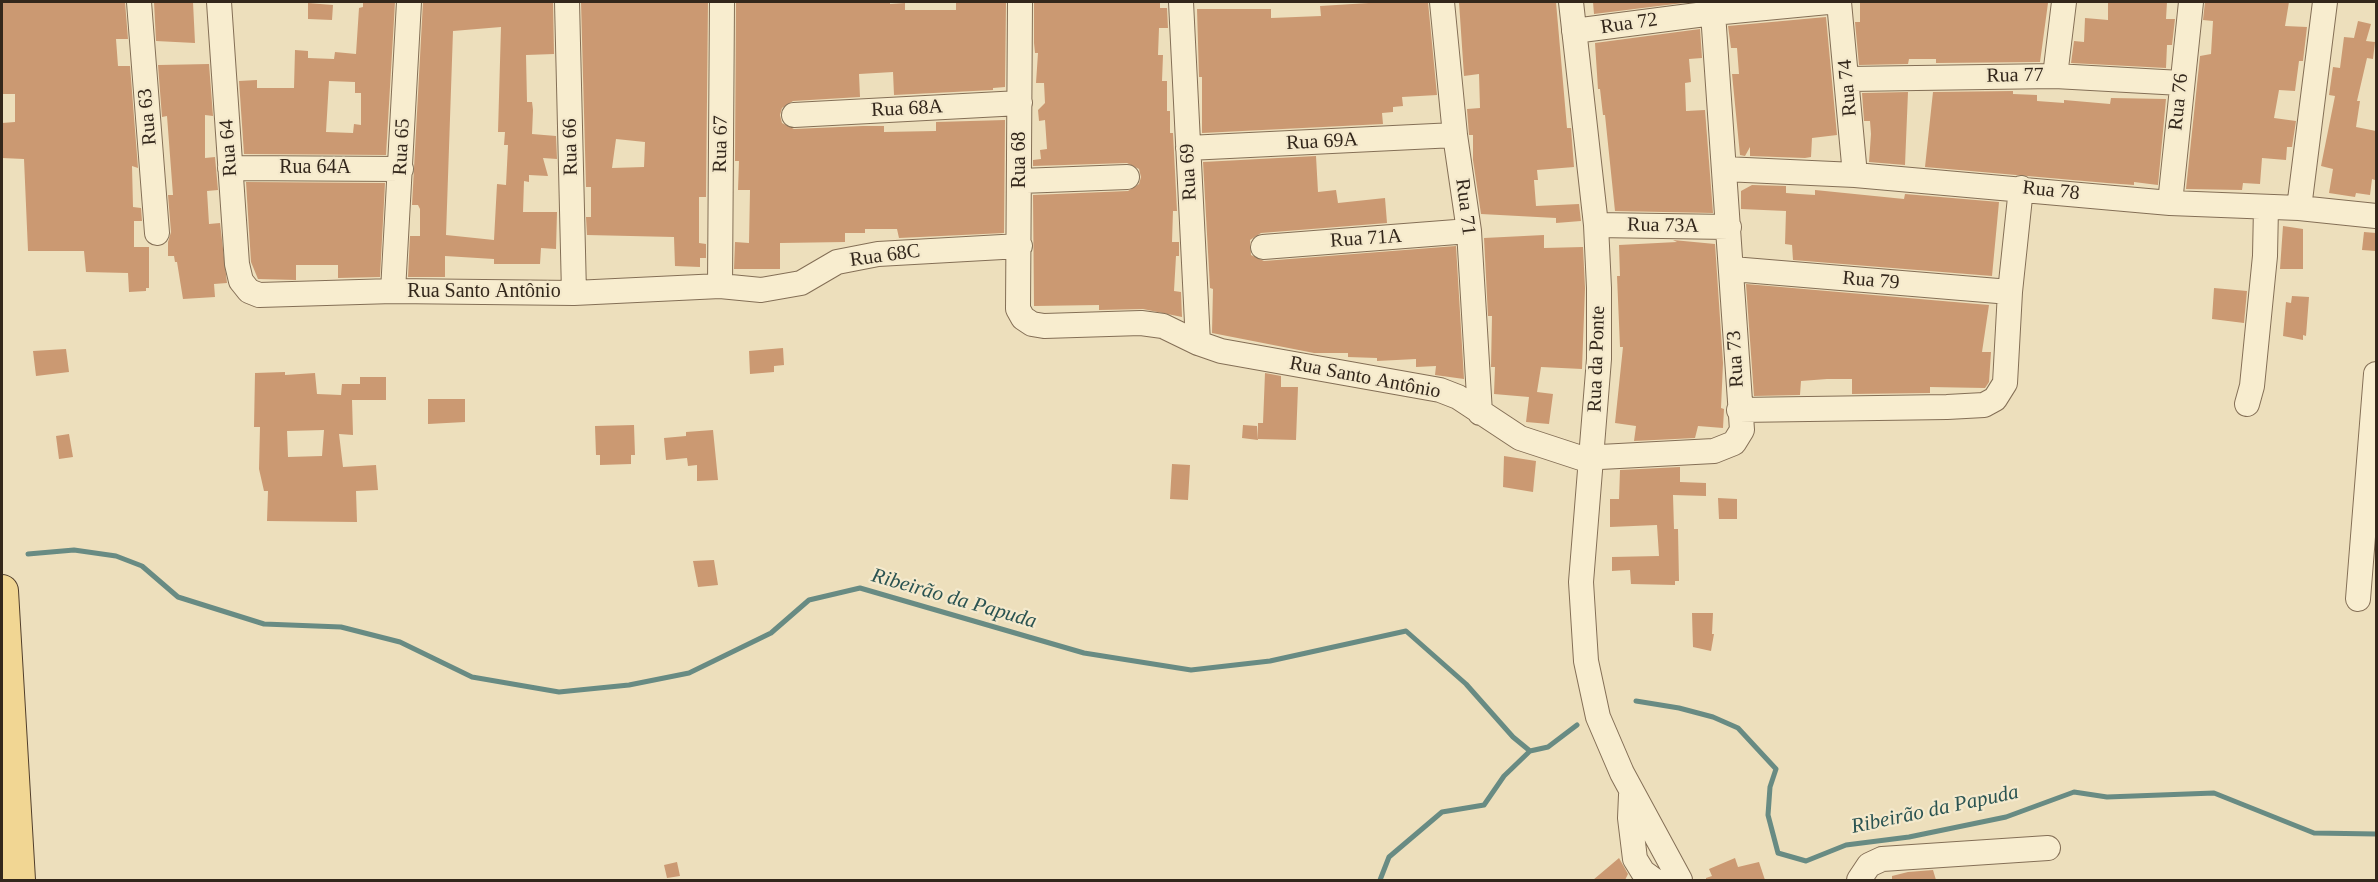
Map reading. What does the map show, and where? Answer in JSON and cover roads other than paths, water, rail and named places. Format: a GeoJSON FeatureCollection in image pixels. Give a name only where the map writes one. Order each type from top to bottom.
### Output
{"type":"FeatureCollection","features":[{"type":"Feature","properties":{"kind":"main road"},"geometry":{"type":"LineString","coordinates":[[2,591],[8,829],[20,880]]}},
{"type":"Feature","properties":{"kind":"street","name":"Rua 63"},"geometry":{"type":"LineString","coordinates":[[139,2],[157,233]]}},
{"type":"Feature","properties":{"kind":"street","name":"Rua 64"},"geometry":{"type":"LineString","coordinates":[[219,2],[237,264],[242,280],[249,291]]}},
{"type":"Feature","properties":{"kind":"street","name":"Rua 65"},"geometry":{"type":"LineString","coordinates":[[393,291],[409,2]]}},
{"type":"Feature","properties":{"kind":"street","name":"Rua 66"},"geometry":{"type":"LineString","coordinates":[[567,2],[574,293]]}},
{"type":"Feature","properties":{"kind":"street","name":"Rua 67"},"geometry":{"type":"LineString","coordinates":[[720,286],[722,2]]}},
{"type":"Feature","properties":{"kind":"street","name":"Rua 68"},"geometry":{"type":"LineString","coordinates":[[1020,2],[1018,309],[1023,318]]}},
{"type":"Feature","properties":{"kind":"street","name":"Rua 69"},"geometry":{"type":"LineString","coordinates":[[1181,2],[1198,344]]}},
{"type":"Feature","properties":{"kind":"street","name":"Rua 71"},"geometry":{"type":"LineString","coordinates":[[1442,2],[1455,135],[1469,231],[1480,413]]}},
{"type":"Feature","properties":{"kind":"street","name":"Rua da Ponte"},"geometry":{"type":"LineString","coordinates":[[1571,2],[1596,225],[1599,359],[1593,458],[1585,510],[1581,582],[1586,661],[1598,717],[1631,792],[1680,880]]}},
{"type":"Feature","properties":{"kind":"street","name":"Rua 72"},"geometry":{"type":"LineString","coordinates":[[1574,31],[1713,13],[1828,2]]}},
{"type":"Feature","properties":{"kind":"street","name":"Rua 74"},"geometry":{"type":"LineString","coordinates":[[1839,2],[1848,78],[1855,175]]}},
{"type":"Feature","properties":{"kind":"street"},"geometry":{"type":"LineString","coordinates":[[2055,76],[2064,2]]}},
{"type":"Feature","properties":{"kind":"street","name":"Rua 76"},"geometry":{"type":"LineString","coordinates":[[2170,203],[2191,2]]}},
{"type":"Feature","properties":{"kind":"street"},"geometry":{"type":"LineString","coordinates":[[2298,208],[2325,2]]}},
{"type":"Feature","properties":{"kind":"street","name":"Rua 73"},"geometry":{"type":"LineString","coordinates":[[1713,13],[1732,269],[1738,410],[1947,407],[1991,402],[2002,391],[2004,383],[2010,292]]}},
{"type":"Feature","properties":{"kind":"street","name":"Rua 77"},"geometry":{"type":"LineString","coordinates":[[1848,78],[2055,76],[2181,83]]}},
{"type":"Feature","properties":{"kind":"street","name":"Rua 68A"},"geometry":{"type":"LineString","coordinates":[[794,115],[1020,103]]}},
{"type":"Feature","properties":{"kind":"street","name":"Rua 69A"},"geometry":{"type":"LineString","coordinates":[[1188,148],[1455,135]]}},
{"type":"Feature","properties":{"kind":"street","name":"Rua 64A"},"geometry":{"type":"LineString","coordinates":[[230,168],[401,169]]}},
{"type":"Feature","properties":{"kind":"street","name":"Rua 78"},"geometry":{"type":"LineString","coordinates":[[1724,169],[1855,175],[2170,203],[2298,208],[2376,216]]}},
{"type":"Feature","properties":{"kind":"street"},"geometry":{"type":"LineString","coordinates":[[1020,181],[1126,177]]}},
{"type":"Feature","properties":{"kind":"street"},"geometry":{"type":"LineString","coordinates":[[2010,292],[2021,188]]}},
{"type":"Feature","properties":{"kind":"street"},"geometry":{"type":"LineString","coordinates":[[2247,404],[2252,386],[2265,256],[2266,207]]}},
{"type":"Feature","properties":{"kind":"street","name":"Rua 73A"},"geometry":{"type":"LineString","coordinates":[[1596,225],[1729,227]]}},
{"type":"Feature","properties":{"kind":"street","name":"Rua 71A"},"geometry":{"type":"LineString","coordinates":[[1263,247],[1469,231]]}},
{"type":"Feature","properties":{"kind":"street","name":"Rua 68C"},"geometry":{"type":"LineString","coordinates":[[720,286],[761,290],[801,283],[837,262],[878,254],[1020,246]]}},
{"type":"Feature","properties":{"kind":"street","name":"Rua 79"},"geometry":{"type":"LineString","coordinates":[[1732,269],[2010,292]]}},
{"type":"Feature","properties":{"kind":"street","name":"Rua Santo Antônio"},"geometry":{"type":"LineString","coordinates":[[249,291],[259,295],[276,296],[393,291],[574,293],[720,286]]}},
{"type":"Feature","properties":{"kind":"street","name":"Rua Santo Antônio"},"geometry":{"type":"LineString","coordinates":[[1023,318],[1032,324],[1044,326],[1141,323],[1163,326],[1198,344],[1247,357],[1440,390],[1458,397],[1509,432],[1566,455],[1593,458],[1699,453],[1726,447],[1739,437],[1742,430],[1738,410]]}},
{"type":"Feature","properties":{"kind":"street"},"geometry":{"type":"LineString","coordinates":[[2358,599],[2376,374]]}},
{"type":"Feature","properties":{"kind":"street"},"geometry":{"type":"LineString","coordinates":[[1631,792],[1633,850],[1645,878]]}},
{"type":"Feature","properties":{"kind":"street"},"geometry":{"type":"LineString","coordinates":[[1859,880],[1869,864],[1882,859],[2048,848]]}},
{"type":"Feature","properties":{"kind":"waterway","name":"Ribeirão da Papuda"},"geometry":{"type":"LineString","coordinates":[[28,554],[74,550],[116,556],[142,566],[178,597],[264,624],[341,627],[400,642],[472,677],[559,692],[629,685],[689,673],[771,633],[809,600],[860,588],[1084,653],[1191,670],[1270,661],[1406,631],[1466,684],[1513,737],[1530,751]]}},
{"type":"Feature","properties":{"kind":"waterway","name":"Ribeirão da Papuda"},"geometry":{"type":"LineString","coordinates":[[1636,701],[1679,708],[1713,717],[1738,728],[1776,769],[1770,787],[1768,815],[1778,853],[1806,861],[1846,845],[1909,837],[2006,817],[2074,792],[2107,797],[2214,793],[2314,833],[2376,834]]}},
{"type":"Feature","properties":{"kind":"waterway"},"geometry":{"type":"LineString","coordinates":[[1380,880],[1389,857],[1442,812],[1484,805],[1504,776],[1530,751],[1548,747],[1577,725]]}}]}
